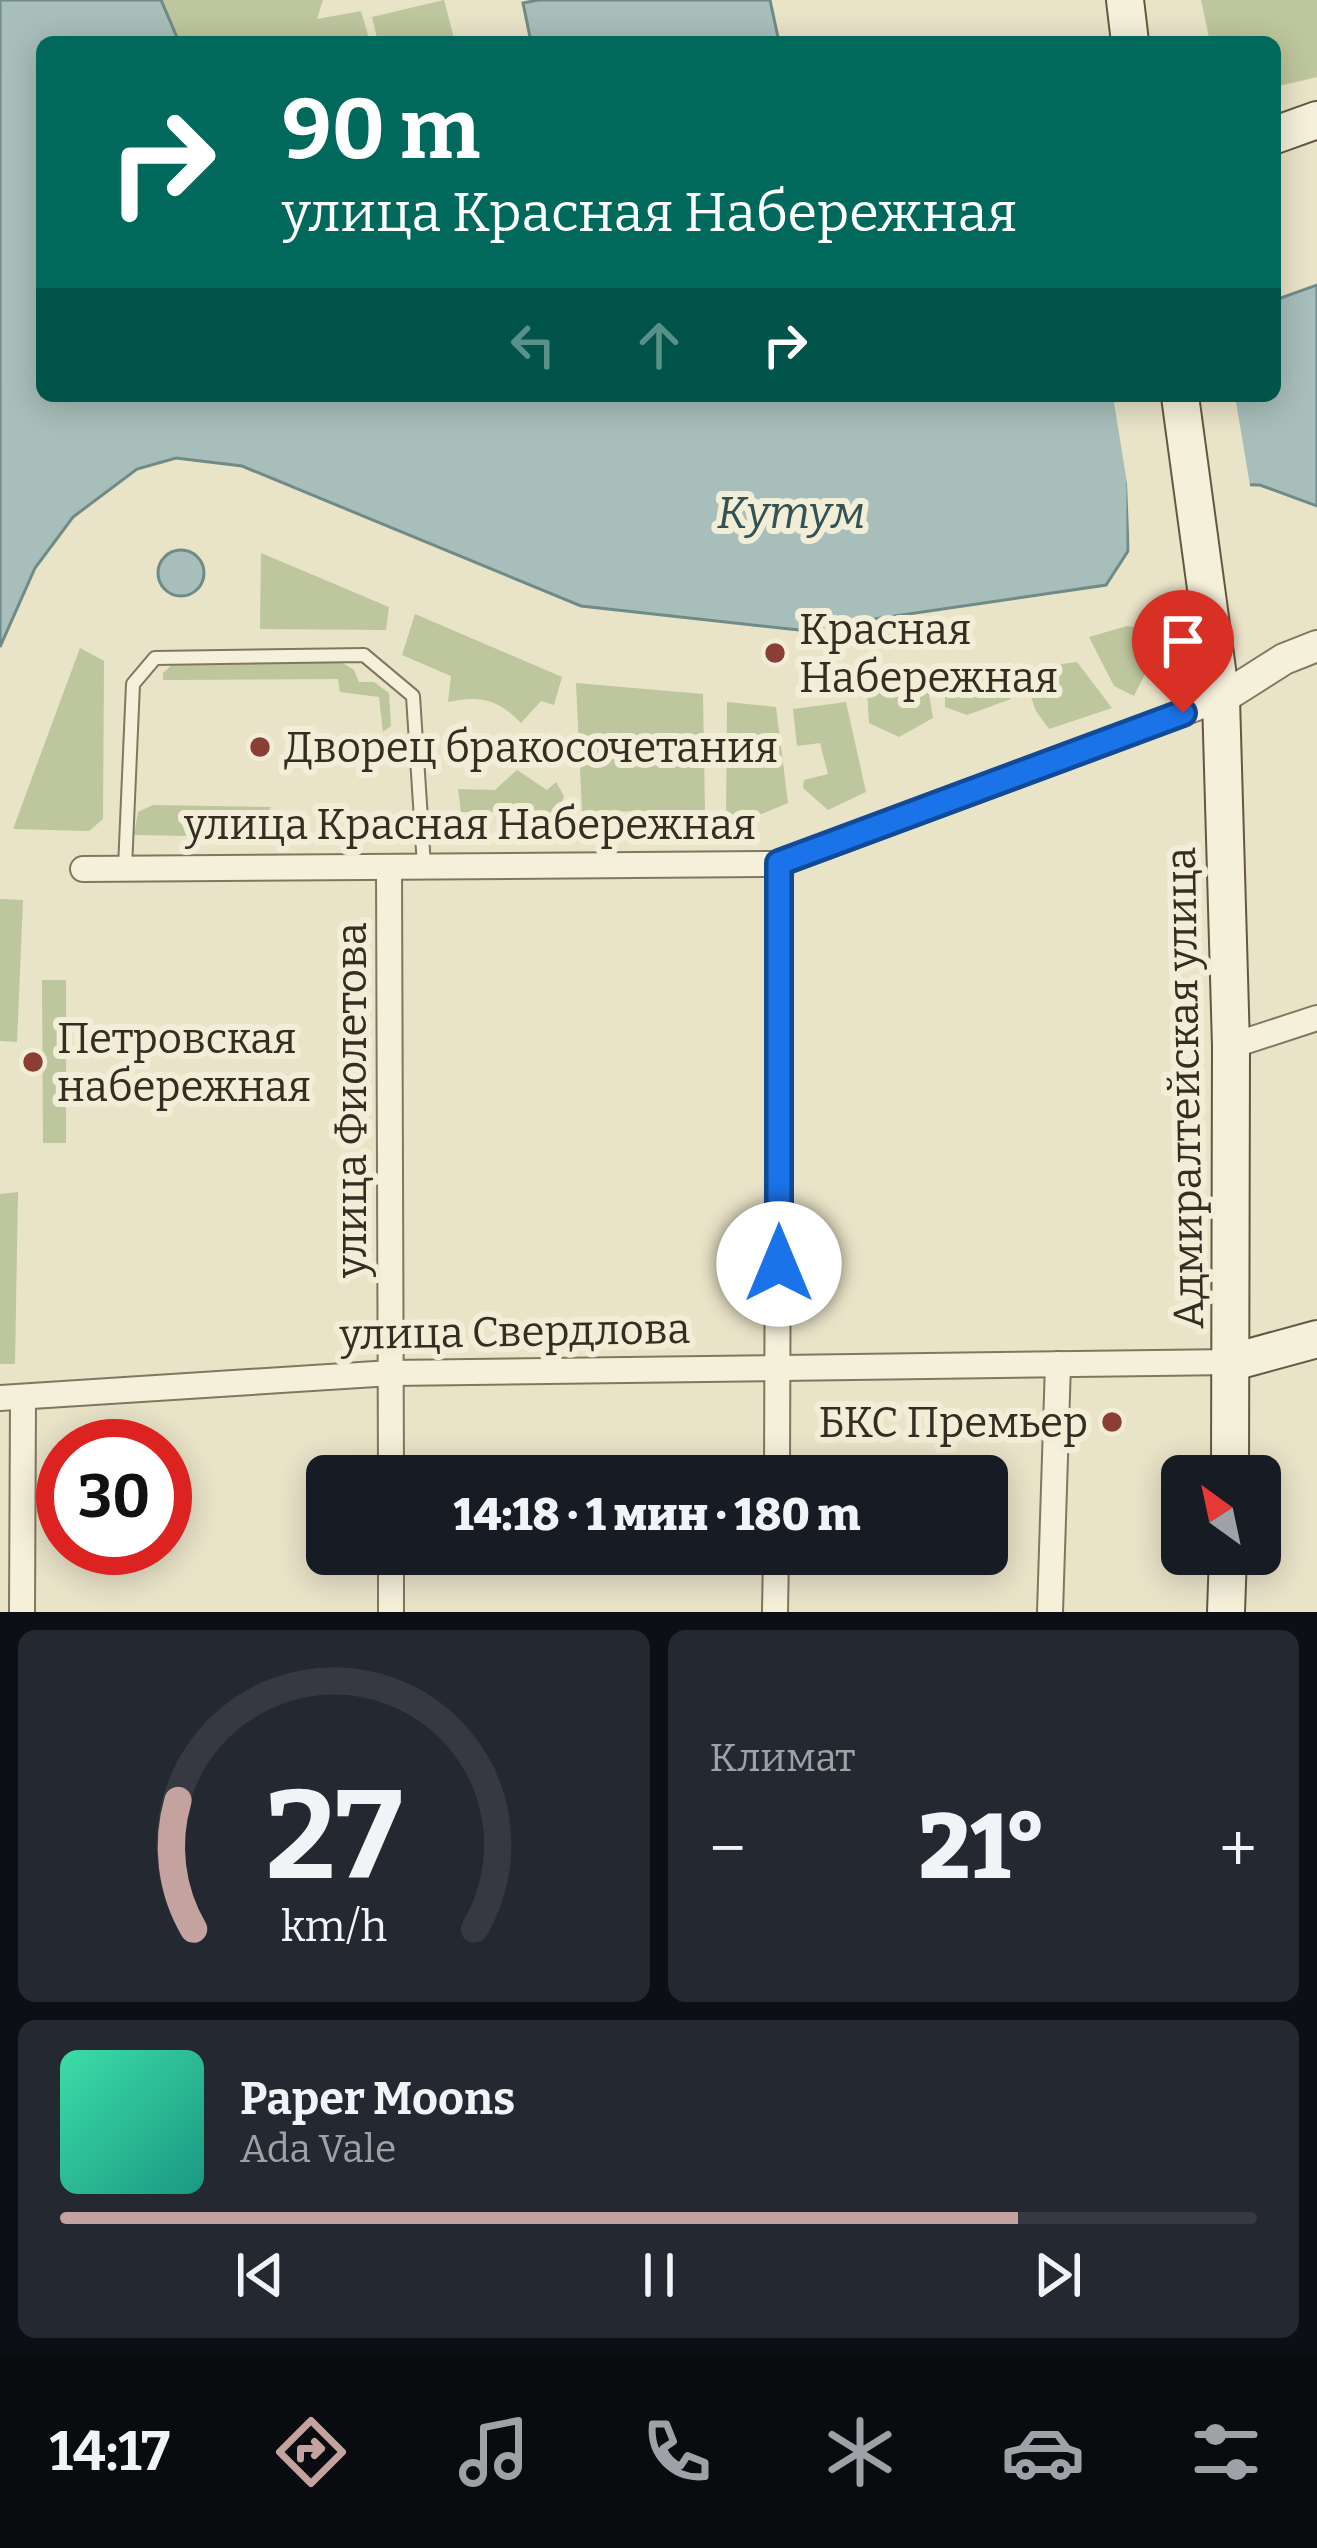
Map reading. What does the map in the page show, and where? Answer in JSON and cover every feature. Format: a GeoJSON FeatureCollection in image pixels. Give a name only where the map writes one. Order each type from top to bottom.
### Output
{"type":"FeatureCollection","features":[{"type":"Feature","properties":{"kind":"main road"},"geometry":{"type":"LineString","coordinates":[[1125,0],[1129,36]]}},
{"type":"Feature","properties":{"kind":"main road"},"geometry":{"type":"LineString","coordinates":[[1281,133],[1317,120]]}},
{"type":"Feature","properties":{"kind":"main road","name":"Адмиралтейская улица"},"geometry":{"type":"LineString","coordinates":[[1181,402],[1221,699],[1231,1046],[1231,1455]]}},
{"type":"Feature","properties":{"kind":"main road","name":"улица Свердлова"},"geometry":{"type":"LineString","coordinates":[[1233,1362],[1317,1339]]}},
{"type":"Feature","properties":{"kind":"main road"},"geometry":{"type":"LineString","coordinates":[[1226,1612],[1227,1575]]}},
{"type":"Feature","properties":{"kind":"street","name":"улица Красная Набережная"},"geometry":{"type":"LineString","coordinates":[[83,869],[779,863],[1221,699],[1284,659],[1317,646]]}},
{"type":"Feature","properties":{"kind":"street"},"geometry":{"type":"LineString","coordinates":[[777,1455],[779,863]]}},
{"type":"Feature","properties":{"kind":"street","name":"улица Фиолетова"},"geometry":{"type":"LineString","coordinates":[[389,867],[391,1455]]}},
{"type":"Feature","properties":{"kind":"street"},"geometry":{"type":"LineString","coordinates":[[1231,1046],[1317,1018]]}},
{"type":"Feature","properties":{"kind":"street","name":"улица Свердлова"},"geometry":{"type":"LineString","coordinates":[[12,1400],[392,1373],[779,1372],[1233,1362]]}},
{"type":"Feature","properties":{"kind":"street"},"geometry":{"type":"LineString","coordinates":[[1049,1612],[1058,1364]]}},
{"type":"Feature","properties":{"kind":"street"},"geometry":{"type":"LineString","coordinates":[[12,1400],[22,1612]]}},
{"type":"Feature","properties":{"kind":"street"},"geometry":{"type":"LineString","coordinates":[[391,1575],[391,1612]]}},
{"type":"Feature","properties":{"kind":"street"},"geometry":{"type":"LineString","coordinates":[[775,1612],[776,1575]]}},
{"type":"Feature","properties":{"kind":"lane"},"geometry":{"type":"LineString","coordinates":[[125,869],[133,684],[155,658],[364,655],[413,696],[424,866]]}},
{"type":"Feature","properties":{"kind":"green space"},"geometry":{"type":"Polygon","coordinates":[[[115,0],[323,0],[317,19],[361,11],[368,36],[122,36],[115,0]]]}},
{"type":"Feature","properties":{"kind":"green space"},"geometry":{"type":"Polygon","coordinates":[[[444,0],[453,36],[377,36],[372,17],[444,0]]]}},
{"type":"Feature","properties":{"kind":"green space"},"geometry":{"type":"Polygon","coordinates":[[[1201,0],[1317,0],[1317,77],[1281,86],[1281,36],[1209,36],[1201,0]]]}},
{"type":"Feature","properties":{"kind":"green space"},"geometry":{"type":"Polygon","coordinates":[[[261,553],[389,607],[386,630],[260,629],[261,553]]]}},
{"type":"Feature","properties":{"kind":"green space"},"geometry":{"type":"Polygon","coordinates":[[[415,614],[562,677],[554,705],[541,701],[521,723],[488,701],[448,702],[451,676],[402,655],[415,614]]]}},
{"type":"Feature","properties":{"kind":"green space"},"geometry":{"type":"Polygon","coordinates":[[[1127,626],[1156,630],[1152,660],[1134,696],[1114,686],[1089,637],[1127,626]]]}},
{"type":"Feature","properties":{"kind":"green space"},"geometry":{"type":"Polygon","coordinates":[[[80,648],[104,661],[103,819],[89,831],[13,829],[80,648]]]}},
{"type":"Feature","properties":{"kind":"green space"},"geometry":{"type":"Polygon","coordinates":[[[340,661],[354,670],[359,682],[374,682],[389,693],[391,726],[383,732],[379,697],[340,692],[338,679],[163,680],[163,673],[173,664],[340,661]]]}},
{"type":"Feature","properties":{"kind":"green space"},"geometry":{"type":"Polygon","coordinates":[[[1077,662],[1112,708],[1049,729],[1036,711],[1021,670],[1077,662]]]}},
{"type":"Feature","properties":{"kind":"green space"},"geometry":{"type":"Polygon","coordinates":[[[1004,672],[1011,699],[967,715],[945,707],[945,680],[1004,672]]]}},
{"type":"Feature","properties":{"kind":"green space"},"geometry":{"type":"Polygon","coordinates":[[[927,682],[933,718],[899,737],[869,723],[867,690],[927,682]]]}},
{"type":"Feature","properties":{"kind":"green space"},"geometry":{"type":"Polygon","coordinates":[[[576,683],[703,694],[705,812],[582,811],[576,683]]]}},
{"type":"Feature","properties":{"kind":"green space"},"geometry":{"type":"Polygon","coordinates":[[[727,702],[776,707],[788,803],[744,821],[726,819],[727,702]]]}},
{"type":"Feature","properties":{"kind":"green space"},"geometry":{"type":"Polygon","coordinates":[[[846,702],[866,792],[828,810],[803,788],[804,780],[828,774],[820,743],[797,746],[793,709],[846,702]]]}},
{"type":"Feature","properties":{"kind":"green space"},"geometry":{"type":"Polygon","coordinates":[[[517,770],[547,790],[556,782],[564,796],[558,813],[461,812],[458,789],[495,790],[517,770]]]}},
{"type":"Feature","properties":{"kind":"green space"},"geometry":{"type":"Polygon","coordinates":[[[153,805],[271,807],[254,837],[134,835],[138,812],[153,805]]]}},
{"type":"Feature","properties":{"kind":"green space"},"geometry":{"type":"Polygon","coordinates":[[[0,899],[23,900],[17,1042],[0,1041],[0,899]]]}},
{"type":"Feature","properties":{"kind":"green space"},"geometry":{"type":"Polygon","coordinates":[[[42,980],[66,980],[66,1143],[43,1143],[42,980]]]}},
{"type":"Feature","properties":{"kind":"green space"},"geometry":{"type":"Polygon","coordinates":[[[18,1192],[15,1364],[0,1364],[0,1194],[18,1192]]]}},
{"type":"Feature","properties":{"kind":"water","name":"Кутум"},"geometry":{"type":"Polygon","coordinates":[[[0,0],[161,0],[176,36],[36,36],[36,402],[1281,402],[1281,298],[1317,285],[1317,506],[1260,485],[1128,483],[1128,551],[1106,585],[799,630],[581,606],[242,466],[176,458],[137,469],[73,517],[35,568],[0,647],[0,0]]]}},
{"type":"Feature","properties":{"kind":"water"},"geometry":{"type":"Polygon","coordinates":[[[770,0],[778,36],[530,36],[523,3],[770,0]]]}},
{"type":"Feature","properties":{"kind":"water"},"geometry":{"type":"Polygon","coordinates":[[[181,550],[197,557],[204,573],[197,589],[181,596],[165,589],[158,573],[165,557],[181,550]]]}},
{"type":"Feature","properties":{"kind":"pier"},"geometry":{"type":"Polygon","coordinates":[[[1114,402],[1236,402],[1251,491],[1133,489],[1130,559],[1127,483],[1114,402]]]}},
{"type":"Feature","properties":{"kind":"place","name":"Красная Набережная"},"geometry":{"type":"Point","coordinates":[775,653]}},
{"type":"Feature","properties":{"kind":"place","name":"Дворец бракосочетания"},"geometry":{"type":"Point","coordinates":[260,747]}},
{"type":"Feature","properties":{"kind":"place","name":"Петровская набережная"},"geometry":{"type":"Point","coordinates":[33,1062]}},
{"type":"Feature","properties":{"kind":"place","name":"БКС Премьер"},"geometry":{"type":"Point","coordinates":[1112,1422]}},
{"type":"Feature","properties":{"kind":"route"},"geometry":{"type":"LineString","coordinates":[[779,1264],[779,863],[1183,713]]}}]}
